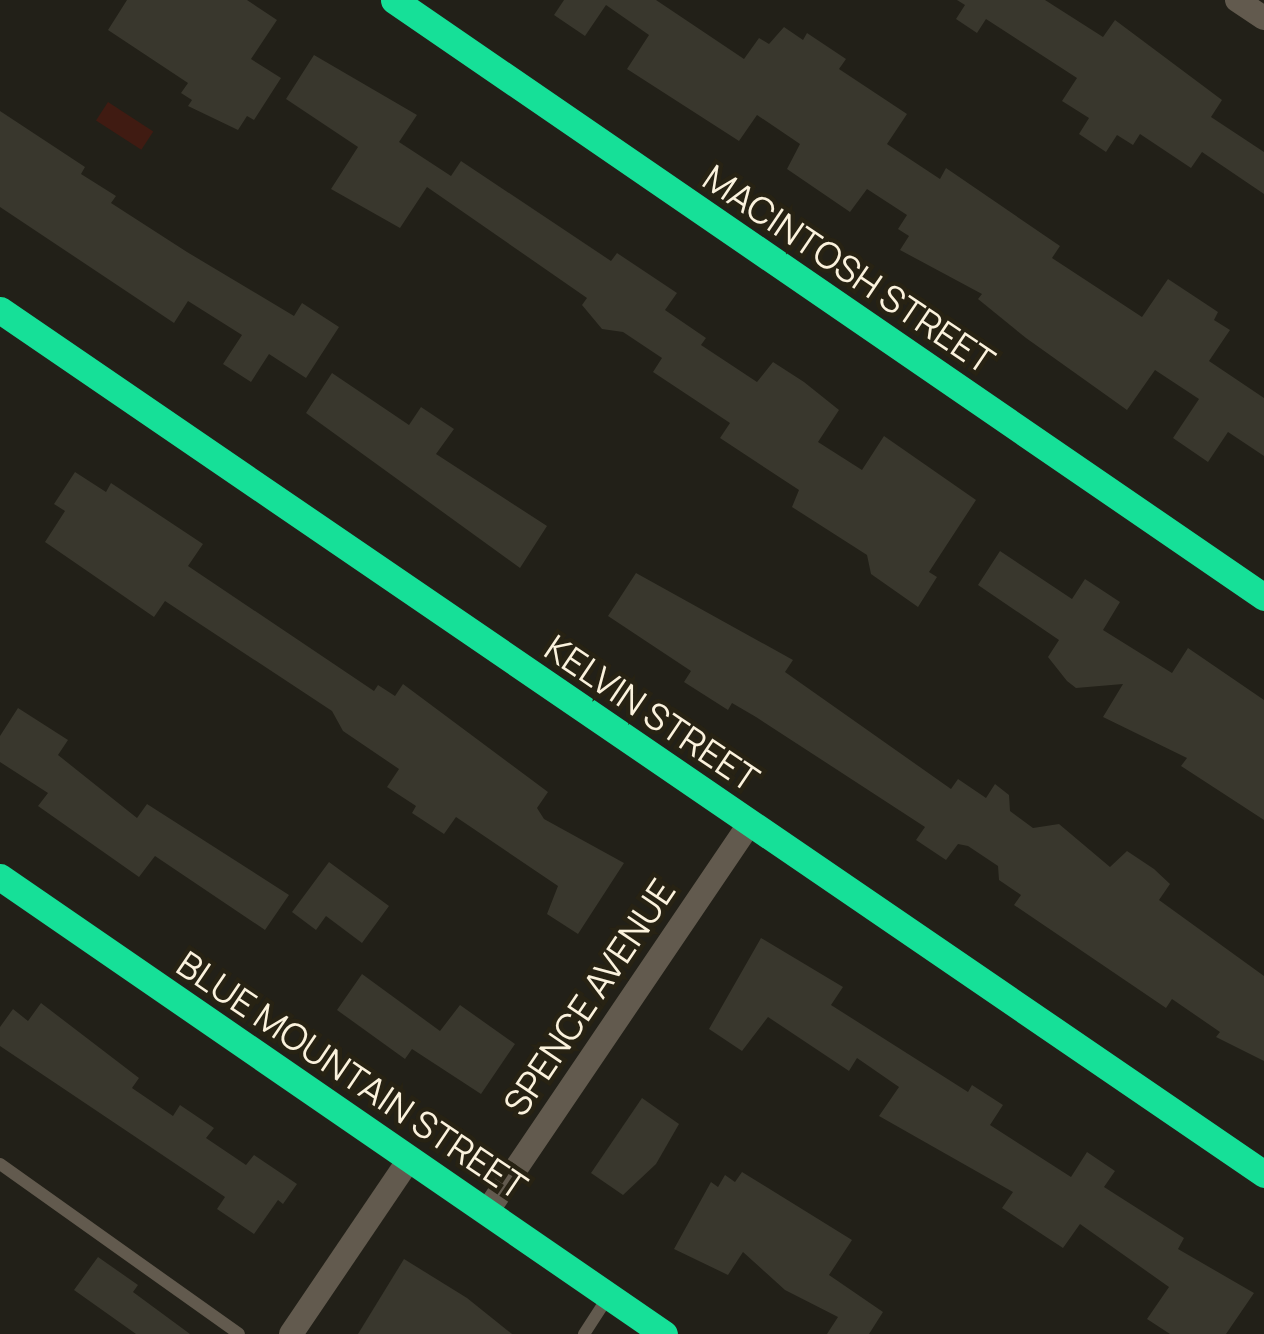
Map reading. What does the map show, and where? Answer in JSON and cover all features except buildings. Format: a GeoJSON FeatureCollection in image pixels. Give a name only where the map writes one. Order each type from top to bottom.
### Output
{"type":"FeatureCollection","features":[{"type":"Feature","properties":{"kind":"street","name":"MACINTOSH STREET"},"geometry":{"type":"LineString","coordinates":[[394,0],[1264,597]]}},
{"type":"Feature","properties":{"kind":"street"},"geometry":{"type":"LineString","coordinates":[[1237,0],[1264,18]]}},
{"type":"Feature","properties":{"kind":"street","name":"KELVIN STREET"},"geometry":{"type":"LineString","coordinates":[[0,310],[1264,1174]]}},
{"type":"Feature","properties":{"kind":"street","name":"SPENCE AVENUE"},"geometry":{"type":"LineString","coordinates":[[488,1210],[749,824]]}},
{"type":"Feature","properties":{"kind":"street","name":"BLUE MOUNTAIN STREET"},"geometry":{"type":"LineString","coordinates":[[0,877],[664,1334]]}},
{"type":"Feature","properties":{"kind":"street"},"geometry":{"type":"LineString","coordinates":[[291,1334],[409,1160]]}},
{"type":"Feature","properties":{"kind":"lane"},"geometry":{"type":"LineString","coordinates":[[0,1164],[239,1334]]}},
{"type":"Feature","properties":{"kind":"lane"},"geometry":{"type":"LineString","coordinates":[[584,1334],[609,1296]]}},
{"type":"Feature","properties":{"kind":"shaded area"},"geometry":{"type":"Polygon","coordinates":[[[108,102],[153,131],[141,150],[96,120],[108,102]]]}},
{"type":"Feature","properties":{"kind":"traffic: fast"},"geometry":{"type":"LineString","coordinates":[[394,0],[1264,597]]}},
{"type":"Feature","properties":{"kind":"traffic: fast"},"geometry":{"type":"LineString","coordinates":[[0,310],[1264,1174]]}},
{"type":"Feature","properties":{"kind":"traffic: fast"},"geometry":{"type":"LineString","coordinates":[[0,877],[664,1334]]}}]}
